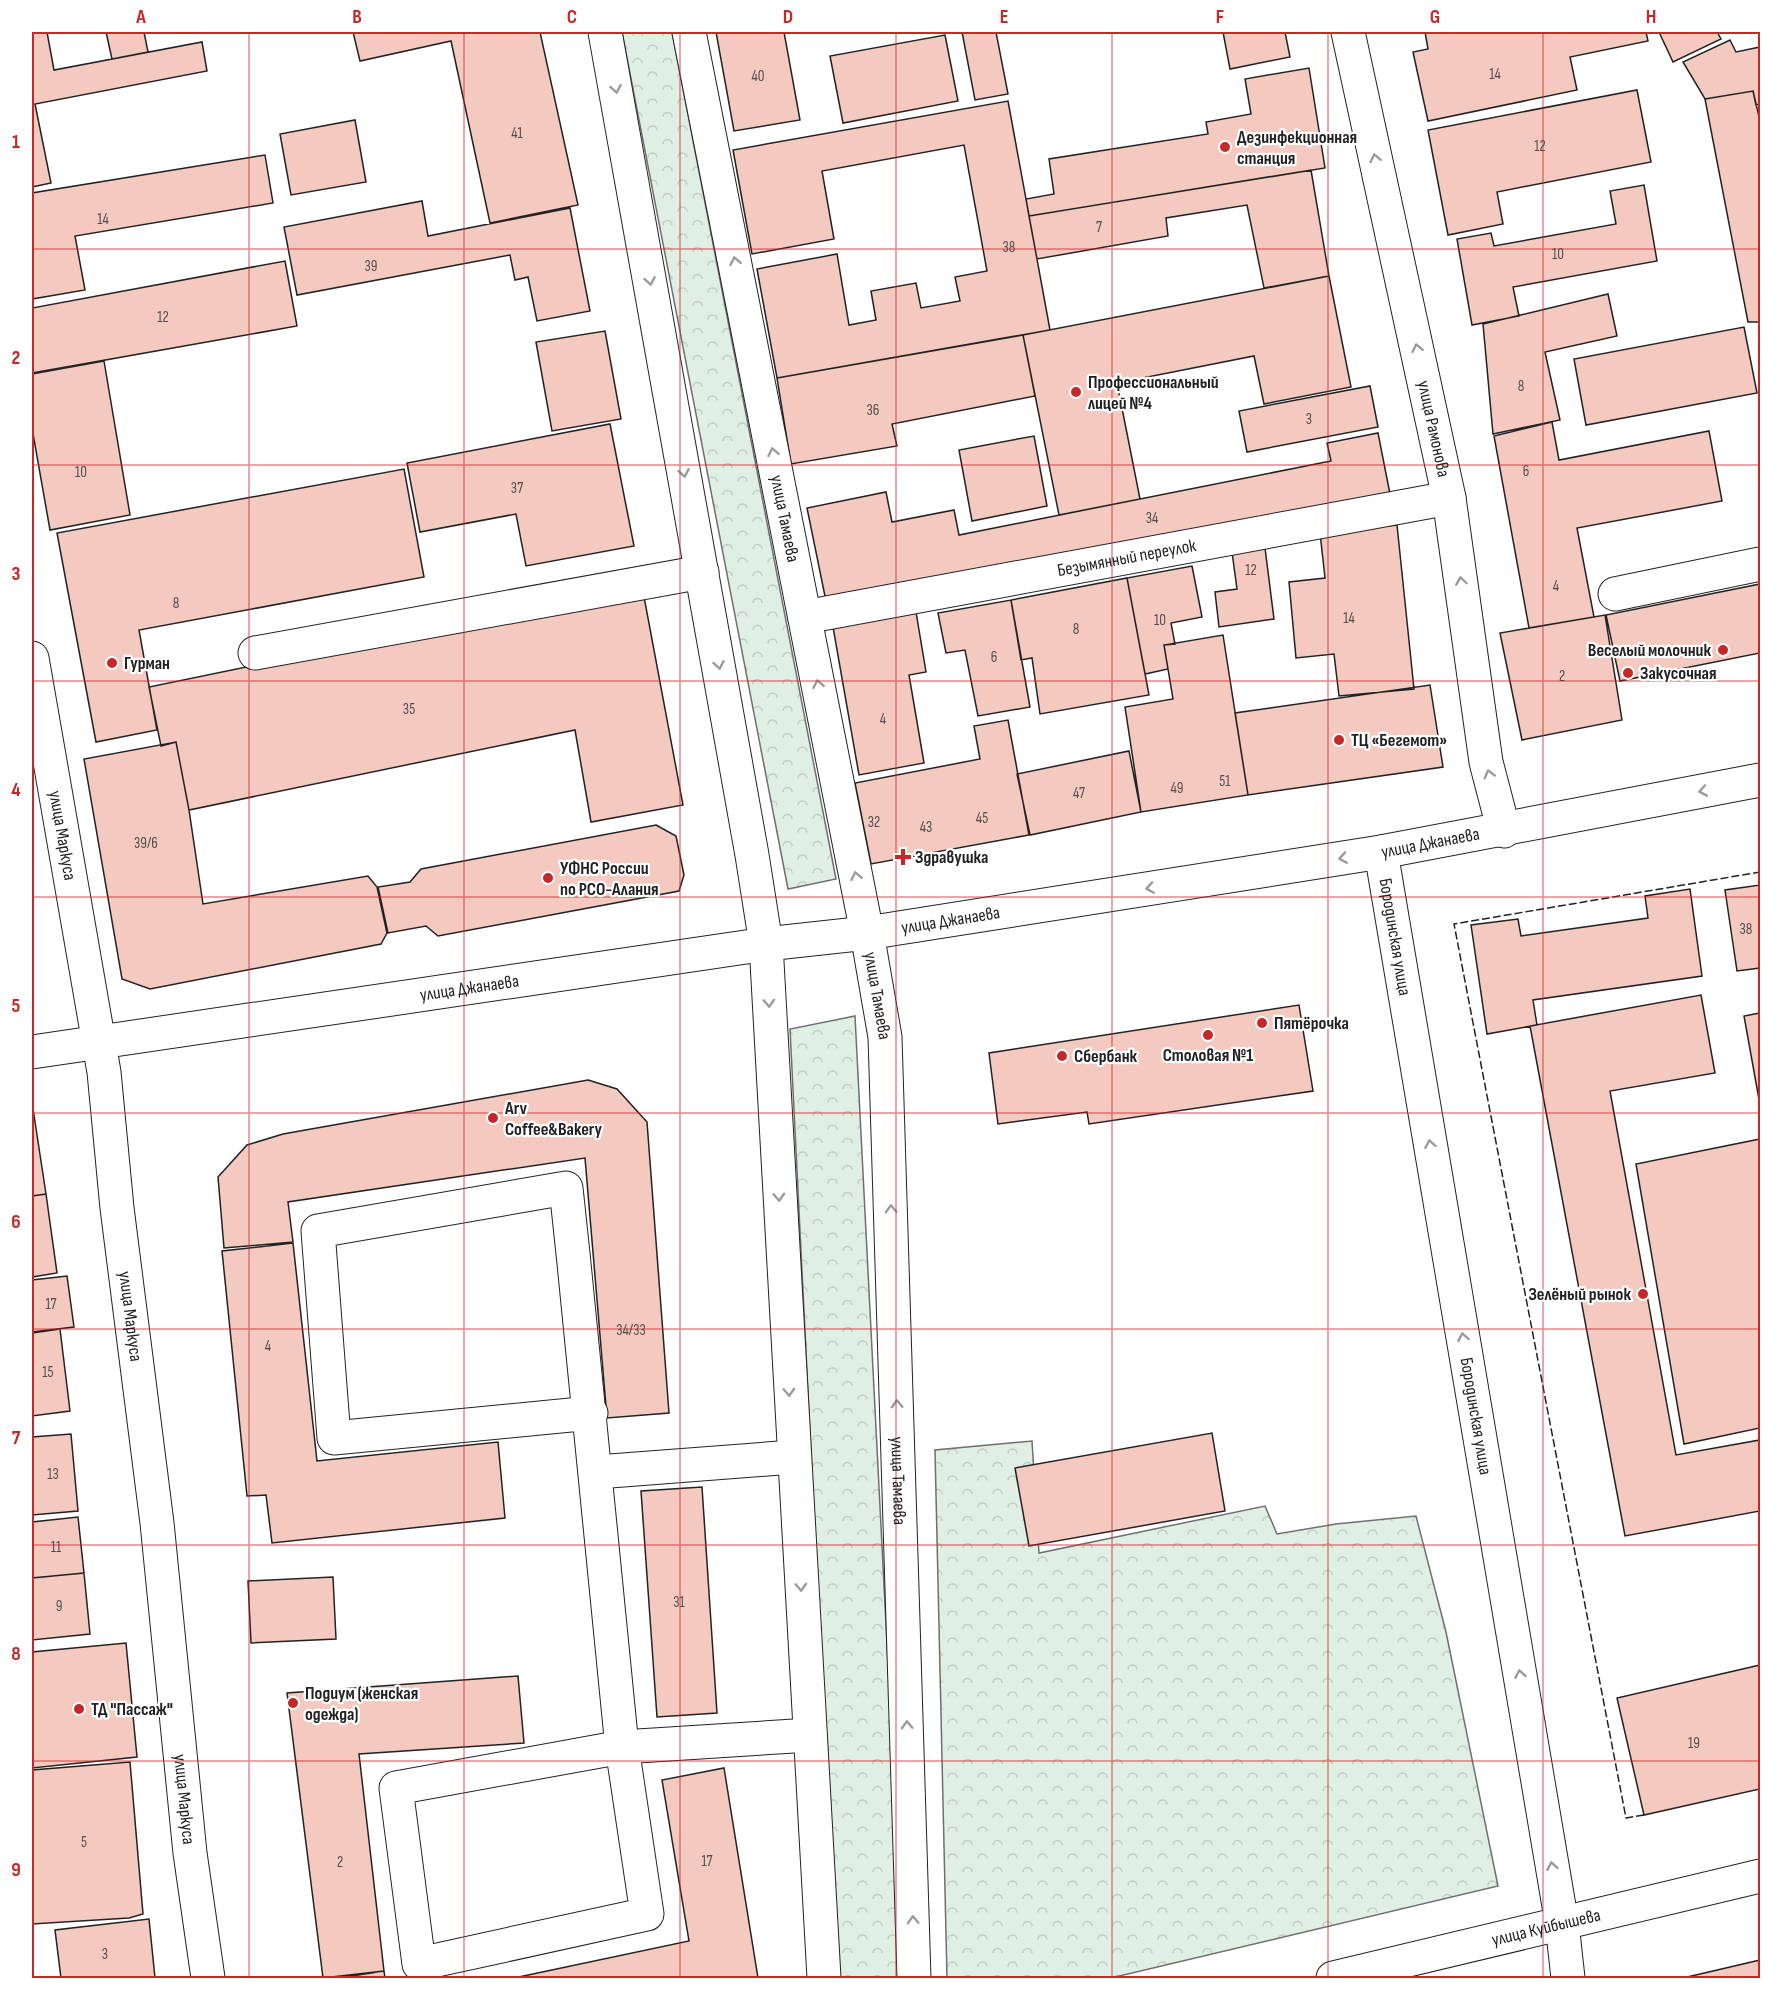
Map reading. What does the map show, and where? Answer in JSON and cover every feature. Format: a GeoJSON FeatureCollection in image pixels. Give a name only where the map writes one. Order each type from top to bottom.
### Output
{"type":"FeatureCollection","features":[{"type":"Feature","properties":{"kind":"street"},"geometry":{"type":"LineString","coordinates":[[605,32],[766,944],[824,1978]]}},
{"type":"Feature","properties":{"kind":"street","name":"улица Тамаева"},"geometry":{"type":"LineString","coordinates":[[689,32],[867,933],[885,1037],[914,1978]]}},
{"type":"Feature","properties":{"kind":"street","name":"улица Рамонова"},"geometry":{"type":"LineString","coordinates":[[1348,32],[1449,498],[1486,762],[1504,831]]}},
{"type":"Feature","properties":{"kind":"street","name":"Безымянный переулок"},"geometry":{"type":"LineString","coordinates":[[805,617],[1449,498]]}},
{"type":"Feature","properties":{"kind":"street"},"geometry":{"type":"LineString","coordinates":[[1615,594],[1761,564]]}},
{"type":"Feature","properties":{"kind":"street"},"geometry":{"type":"LineString","coordinates":[[255,653],[702,572]]}},
{"type":"Feature","properties":{"kind":"street","name":"улица Маркуса"},"geometry":{"type":"LineString","coordinates":[[32,658],[36,704],[99,1040],[157,1523],[190,1853],[208,1978]]}},
{"type":"Feature","properties":{"kind":"street","name":"улица Джанаева"},"geometry":{"type":"LineString","coordinates":[[32,1052],[99,1040],[766,944],[867,933],[1504,831],[1562,817],[1761,780]]}},
{"type":"Feature","properties":{"kind":"street","name":"Бородинская улица"},"geometry":{"type":"LineString","coordinates":[[1381,852],[1562,1924],[1568,1978]]}},
{"type":"Feature","properties":{"kind":"street"},"geometry":{"type":"LineString","coordinates":[[591,1413],[334,1438],[318,1231],[566,1188],[591,1413],[597,1472],[622,1747],[647,1914],[419,1964],[396,1788],[622,1747],[810,1735]]}},
{"type":"Feature","properties":{"kind":"street"},"geometry":{"type":"LineString","coordinates":[[597,1472],[793,1457]]}},
{"type":"Feature","properties":{"kind":"street","name":"улица Куйбышева"},"geometry":{"type":"LineString","coordinates":[[1333,1978],[1761,1876]]}},
{"type":"Feature","properties":{"kind":"green space"},"geometry":{"type":"Polygon","coordinates":[[[622,32],[672,32],[836,879],[788,889],[622,32]]]}},
{"type":"Feature","properties":{"kind":"green space"},"geometry":{"type":"Polygon","coordinates":[[[855,1016],[904,1978],[837,1978],[790,1029],[855,1016]]]}},
{"type":"Feature","properties":{"kind":"green space"},"geometry":{"type":"Polygon","coordinates":[[[1032,1441],[1039,1553],[1265,1506],[1277,1534],[1336,1524],[1416,1516],[1446,1632],[1498,1886],[1111,1978],[947,1978],[935,1450],[1032,1441]]]}},
{"type":"Feature","properties":{"kind":"building"},"geometry":{"type":"Polygon","coordinates":[[[32,32],[47,32],[54,70],[202,42],[207,71],[35,104],[51,183],[32,187],[32,32]]]}},
{"type":"Feature","properties":{"kind":"building"},"geometry":{"type":"Polygon","coordinates":[[[106,32],[144,32],[148,52],[112,59],[106,32]]]}},
{"type":"Feature","properties":{"kind":"building"},"geometry":{"type":"Polygon","coordinates":[[[353,32],[540,32],[578,205],[490,223],[451,41],[360,61],[353,32]]]}},
{"type":"Feature","properties":{"kind":"building"},"geometry":{"type":"Polygon","coordinates":[[[716,32],[784,32],[800,120],[734,131],[716,32]]]}},
{"type":"Feature","properties":{"kind":"building"},"geometry":{"type":"Polygon","coordinates":[[[962,32],[996,32],[1008,94],[975,100],[962,32]]]}},
{"type":"Feature","properties":{"kind":"building"},"geometry":{"type":"Polygon","coordinates":[[[1223,32],[1285,32],[1290,57],[1230,69],[1223,32]]]}},
{"type":"Feature","properties":{"kind":"building"},"geometry":{"type":"Polygon","coordinates":[[[1425,32],[1646,32],[1648,41],[1570,57],[1577,90],[1428,121],[1413,52],[1428,49],[1425,32]]]}},
{"type":"Feature","properties":{"kind":"building"},"geometry":{"type":"Polygon","coordinates":[[[1659,32],[1717,32],[1721,39],[1673,62],[1659,32]]]}},
{"type":"Feature","properties":{"kind":"building"},"geometry":{"type":"Polygon","coordinates":[[[945,35],[958,101],[843,123],[830,56],[945,35]]]}},
{"type":"Feature","properties":{"kind":"building"},"geometry":{"type":"Polygon","coordinates":[[[1730,40],[1736,52],[1760,47],[1760,104],[1756,105],[1753,91],[1705,99],[1683,62],[1730,40]]]}},
{"type":"Feature","properties":{"kind":"building","name":"Дезинфекционная станция"},"geometry":{"type":"Polygon","coordinates":[[[1309,68],[1325,168],[1029,216],[1026,199],[1054,194],[1049,159],[1208,134],[1206,122],[1251,114],[1245,79],[1309,68]]]}},
{"type":"Feature","properties":{"kind":"building"},"geometry":{"type":"Polygon","coordinates":[[[1637,90],[1651,162],[1497,192],[1503,224],[1448,235],[1428,130],[1637,90]]]}},
{"type":"Feature","properties":{"kind":"building"},"geometry":{"type":"Polygon","coordinates":[[[1753,91],[1760,121],[1760,322],[1748,322],[1705,99],[1753,91]]]}},
{"type":"Feature","properties":{"kind":"building"},"geometry":{"type":"Polygon","coordinates":[[[1008,101],[1050,330],[777,378],[757,269],[837,254],[849,325],[876,320],[871,291],[916,283],[921,308],[960,301],[955,277],[987,271],[964,145],[822,171],[834,239],[752,254],[733,150],[1008,101]]]}},
{"type":"Feature","properties":{"kind":"building"},"geometry":{"type":"Polygon","coordinates":[[[355,120],[366,182],[291,195],[280,134],[355,120]]]}},
{"type":"Feature","properties":{"kind":"building"},"geometry":{"type":"Polygon","coordinates":[[[265,155],[273,203],[75,236],[85,290],[32,299],[32,193],[265,155]]]}},
{"type":"Feature","properties":{"kind":"building"},"geometry":{"type":"Polygon","coordinates":[[[1311,170],[1329,276],[1264,288],[1247,205],[1166,218],[1168,236],[1037,259],[1029,216],[1311,170]]]}},
{"type":"Feature","properties":{"kind":"building"},"geometry":{"type":"Polygon","coordinates":[[[1644,185],[1657,261],[1513,287],[1519,316],[1472,325],[1457,239],[1491,233],[1494,246],[1616,224],[1610,191],[1644,185]]]}},
{"type":"Feature","properties":{"kind":"building"},"geometry":{"type":"Polygon","coordinates":[[[422,201],[428,236],[570,208],[590,311],[537,321],[528,277],[515,280],[510,255],[297,295],[284,227],[422,201]]]}},
{"type":"Feature","properties":{"kind":"building"},"geometry":{"type":"Polygon","coordinates":[[[285,261],[297,326],[32,373],[32,308],[285,261]]]}},
{"type":"Feature","properties":{"kind":"building","name":"Профессиональный лицей №4"},"geometry":{"type":"Polygon","coordinates":[[[1329,276],[1351,387],[1264,404],[1254,356],[1117,383],[1140,499],[1059,515],[1023,335],[1329,276]]]}},
{"type":"Feature","properties":{"kind":"building"},"geometry":{"type":"Polygon","coordinates":[[[1608,294],[1617,336],[1545,352],[1560,420],[1493,434],[1483,324],[1608,294]]]}},
{"type":"Feature","properties":{"kind":"building"},"geometry":{"type":"Polygon","coordinates":[[[1744,327],[1757,393],[1586,425],[1574,359],[1744,327]]]}},
{"type":"Feature","properties":{"kind":"building"},"geometry":{"type":"Polygon","coordinates":[[[605,331],[621,419],[552,431],[536,342],[605,331]]]}},
{"type":"Feature","properties":{"kind":"building"},"geometry":{"type":"Polygon","coordinates":[[[1023,335],[1035,396],[892,424],[897,446],[791,464],[777,378],[1023,335]]]}},
{"type":"Feature","properties":{"kind":"building"},"geometry":{"type":"Polygon","coordinates":[[[104,361],[130,515],[50,530],[32,428],[32,374],[104,361]]]}},
{"type":"Feature","properties":{"kind":"building"},"geometry":{"type":"Polygon","coordinates":[[[1370,386],[1378,427],[1247,452],[1239,411],[1370,386]]]}},
{"type":"Feature","properties":{"kind":"building"},"geometry":{"type":"Polygon","coordinates":[[[1552,422],[1559,460],[1709,431],[1722,501],[1577,528],[1594,617],[1529,628],[1494,436],[1552,422]]]}},
{"type":"Feature","properties":{"kind":"building"},"geometry":{"type":"Polygon","coordinates":[[[610,424],[634,546],[526,566],[516,514],[420,532],[407,463],[610,424]]]}},
{"type":"Feature","properties":{"kind":"building"},"geometry":{"type":"Polygon","coordinates":[[[1378,433],[1390,494],[827,606],[807,508],[886,492],[892,522],[954,510],[959,535],[1331,461],[1327,443],[1378,433]]]}},
{"type":"Feature","properties":{"kind":"building"},"geometry":{"type":"Polygon","coordinates":[[[1034,436],[1047,506],[972,521],[959,450],[1034,436]]]}},
{"type":"Feature","properties":{"kind":"building"},"geometry":{"type":"Polygon","coordinates":[[[404,469],[424,577],[139,630],[157,730],[96,742],[57,533],[404,469]]]}},
{"type":"Feature","properties":{"kind":"building"},"geometry":{"type":"Polygon","coordinates":[[[1397,525],[1414,689],[1339,696],[1334,654],[1296,658],[1289,582],[1325,578],[1320,533],[1397,525]]]}},
{"type":"Feature","properties":{"kind":"building"},"geometry":{"type":"Polygon","coordinates":[[[1265,548],[1274,619],[1219,627],[1215,592],[1237,589],[1232,552],[1265,548]]]}},
{"type":"Feature","properties":{"kind":"building"},"geometry":{"type":"Polygon","coordinates":[[[1192,566],[1202,617],[1171,623],[1175,644],[1164,645],[1168,669],[1145,674],[1127,578],[1192,566]]]}},
{"type":"Feature","properties":{"kind":"building"},"geometry":{"type":"Polygon","coordinates":[[[1127,578],[1149,695],[1040,714],[1032,658],[1021,660],[1011,600],[1127,578]]]}},
{"type":"Feature","properties":{"kind":"building"},"geometry":{"type":"Polygon","coordinates":[[[1760,584],[1760,653],[1620,681],[1606,615],[1760,584]]]}},
{"type":"Feature","properties":{"kind":"building"},"geometry":{"type":"Polygon","coordinates":[[[642,586],[683,805],[591,822],[575,730],[189,810],[176,742],[161,746],[149,687],[642,586]]]}},
{"type":"Feature","properties":{"kind":"building"},"geometry":{"type":"Polygon","coordinates":[[[1011,600],[1030,707],[978,716],[965,650],[946,653],[938,613],[1011,600]]]}},
{"type":"Feature","properties":{"kind":"building"},"geometry":{"type":"Polygon","coordinates":[[[916,612],[926,672],[909,675],[924,763],[859,775],[833,627],[916,612]]]}},
{"type":"Feature","properties":{"kind":"building"},"geometry":{"type":"Polygon","coordinates":[[[1605,615],[1622,720],[1522,740],[1500,633],[1605,615]]]}},
{"type":"Feature","properties":{"kind":"building"},"geometry":{"type":"Polygon","coordinates":[[[1223,635],[1248,795],[1141,812],[1125,707],[1173,699],[1164,645],[1223,635]]]}},
{"type":"Feature","properties":{"kind":"building","name":"ТЦ «Бегемот»"},"geometry":{"type":"Polygon","coordinates":[[[1430,685],[1443,767],[1248,795],[1235,713],[1430,685]]]}},
{"type":"Feature","properties":{"kind":"building"},"geometry":{"type":"Polygon","coordinates":[[[1008,720],[1029,835],[871,864],[855,783],[980,759],[974,726],[1008,720]]]}},
{"type":"Feature","properties":{"kind":"building"},"geometry":{"type":"Polygon","coordinates":[[[176,742],[203,904],[368,876],[377,887],[387,933],[381,944],[150,989],[122,979],[84,759],[176,742]]]}},
{"type":"Feature","properties":{"kind":"building"},"geometry":{"type":"Polygon","coordinates":[[[1129,751],[1141,812],[1030,835],[1017,774],[1129,751]]]}},
{"type":"Feature","properties":{"kind":"building","name":"УФНС России по РСО-Алания"},"geometry":{"type":"Polygon","coordinates":[[[656,825],[676,836],[684,875],[679,891],[438,936],[426,926],[388,933],[378,887],[410,882],[421,869],[656,825]]]}},
{"type":"Feature","properties":{"kind":"building"},"geometry":{"type":"Polygon","coordinates":[[[1760,885],[1760,968],[1737,971],[1725,890],[1760,885]]]}},
{"type":"Feature","properties":{"kind":"building"},"geometry":{"type":"Polygon","coordinates":[[[1690,889],[1702,976],[1533,1000],[1537,1025],[1487,1034],[1471,925],[1518,919],[1521,936],[1648,918],[1645,896],[1690,889]]]}},
{"type":"Feature","properties":{"kind":"building"},"geometry":{"type":"Polygon","coordinates":[[[1701,995],[1715,1073],[1610,1091],[1676,1455],[1760,1440],[1760,1511],[1625,1536],[1530,1026],[1701,995]]]}},
{"type":"Feature","properties":{"kind":"building"},"geometry":{"type":"Polygon","coordinates":[[[1299,1005],[1313,1091],[1089,1124],[1087,1112],[998,1124],[989,1053],[1299,1005]]]}},
{"type":"Feature","properties":{"kind":"building"},"geometry":{"type":"Polygon","coordinates":[[[1760,1013],[1760,1105],[1744,1016],[1760,1013]]]}},
{"type":"Feature","properties":{"kind":"building"},"geometry":{"type":"Polygon","coordinates":[[[588,1080],[617,1089],[647,1122],[669,1413],[607,1418],[585,1158],[288,1202],[293,1242],[224,1248],[218,1177],[247,1145],[283,1134],[588,1080]]]}},
{"type":"Feature","properties":{"kind":"building"},"geometry":{"type":"Polygon","coordinates":[[[32,1102],[46,1194],[32,1196],[32,1102]]]}},
{"type":"Feature","properties":{"kind":"building"},"geometry":{"type":"Polygon","coordinates":[[[1760,1139],[1760,1428],[1684,1444],[1636,1164],[1760,1139]]]}},
{"type":"Feature","properties":{"kind":"building"},"geometry":{"type":"Polygon","coordinates":[[[46,1194],[57,1273],[32,1277],[32,1196],[46,1194]]]}},
{"type":"Feature","properties":{"kind":"building"},"geometry":{"type":"Polygon","coordinates":[[[293,1243],[317,1461],[498,1442],[505,1518],[272,1543],[266,1495],[247,1496],[222,1251],[293,1243]]]}},
{"type":"Feature","properties":{"kind":"building"},"geometry":{"type":"Polygon","coordinates":[[[67,1276],[74,1327],[32,1332],[32,1280],[67,1276]]]}},
{"type":"Feature","properties":{"kind":"building"},"geometry":{"type":"Polygon","coordinates":[[[60,1329],[70,1411],[32,1416],[32,1333],[60,1329]]]}},
{"type":"Feature","properties":{"kind":"building"},"geometry":{"type":"Polygon","coordinates":[[[1212,1433],[1225,1511],[1029,1546],[1015,1468],[1212,1433]]]}},
{"type":"Feature","properties":{"kind":"building"},"geometry":{"type":"Polygon","coordinates":[[[71,1434],[78,1511],[32,1515],[32,1437],[71,1434]]]}},
{"type":"Feature","properties":{"kind":"building"},"geometry":{"type":"Polygon","coordinates":[[[702,1487],[717,1713],[657,1717],[641,1491],[702,1487]]]}},
{"type":"Feature","properties":{"kind":"building"},"geometry":{"type":"Polygon","coordinates":[[[78,1517],[84,1573],[32,1578],[32,1522],[78,1517]]]}},
{"type":"Feature","properties":{"kind":"building"},"geometry":{"type":"Polygon","coordinates":[[[84,1573],[90,1634],[32,1640],[32,1578],[84,1573]]]}},
{"type":"Feature","properties":{"kind":"building"},"geometry":{"type":"Polygon","coordinates":[[[333,1577],[336,1639],[251,1643],[248,1581],[333,1577]]]}},
{"type":"Feature","properties":{"kind":"building"},"geometry":{"type":"Polygon","coordinates":[[[126,1643],[137,1757],[32,1768],[32,1652],[126,1643]]]}},
{"type":"Feature","properties":{"kind":"building"},"geometry":{"type":"Polygon","coordinates":[[[1760,1665],[1760,1789],[1644,1815],[1617,1698],[1760,1665]]]}},
{"type":"Feature","properties":{"kind":"building"},"geometry":{"type":"Polygon","coordinates":[[[518,1676],[524,1743],[359,1754],[384,1971],[323,1978],[287,1693],[518,1676]]]}},
{"type":"Feature","properties":{"kind":"building"},"geometry":{"type":"Polygon","coordinates":[[[130,1762],[143,1914],[129,1918],[32,1924],[32,1770],[130,1762]]]}},
{"type":"Feature","properties":{"kind":"building"},"geometry":{"type":"Polygon","coordinates":[[[724,1768],[758,1978],[514,1978],[689,1941],[662,1780],[724,1768]]]}},
{"type":"Feature","properties":{"kind":"building"},"geometry":{"type":"Polygon","coordinates":[[[149,1919],[155,1978],[61,1978],[55,1930],[149,1919]]]}},
{"type":"Feature","properties":{"kind":"building"},"geometry":{"type":"Polygon","coordinates":[[[1760,1960],[1760,1978],[1683,1978],[1760,1960]]]}},
{"type":"Feature","properties":{"kind":"building"},"geometry":{"type":"Polygon","coordinates":[[[384,1971],[385,1978],[339,1978],[384,1971]]]}},
{"type":"Feature","properties":{"kind":"fence"},"geometry":{"type":"LineString","coordinates":[[1644,1815],[1626,1818],[1454,924],[1760,872]]}},
{"type":"Feature","properties":{"kind":"place","name":"Дезинфекционная станция"},"geometry":{"type":"Point","coordinates":[1225,147]}},
{"type":"Feature","properties":{"kind":"place","name":"Профессиональный лицей №4"},"geometry":{"type":"Point","coordinates":[1076,392]}},
{"type":"Feature","properties":{"kind":"place","name":"Веселый молочник"},"geometry":{"type":"Point","coordinates":[1723,650]}},
{"type":"Feature","properties":{"kind":"place","name":"Гурман"},"geometry":{"type":"Point","coordinates":[112,663]}},
{"type":"Feature","properties":{"kind":"place","name":"Закусочная"},"geometry":{"type":"Point","coordinates":[1628,673]}},
{"type":"Feature","properties":{"kind":"place","name":"ТЦ «Бегемот»"},"geometry":{"type":"Point","coordinates":[1339,740]}},
{"type":"Feature","properties":{"kind":"place","name":"Здравушка"},"geometry":{"type":"Point","coordinates":[903,857]}},
{"type":"Feature","properties":{"kind":"place","name":"УФНС России по РСО-Алания"},"geometry":{"type":"Point","coordinates":[548,878]}},
{"type":"Feature","properties":{"kind":"place","name":"Пятёрочка"},"geometry":{"type":"Point","coordinates":[1262,1023]}},
{"type":"Feature","properties":{"kind":"place","name":"Столовая №1"},"geometry":{"type":"Point","coordinates":[1208,1035]}},
{"type":"Feature","properties":{"kind":"place","name":"Сбербанк"},"geometry":{"type":"Point","coordinates":[1062,1056]}},
{"type":"Feature","properties":{"kind":"place","name":"Arv Coffee&Bakery"},"geometry":{"type":"Point","coordinates":[493,1118]}},
{"type":"Feature","properties":{"kind":"place","name":"Зелёный рынок"},"geometry":{"type":"Point","coordinates":[1643,1294]}},
{"type":"Feature","properties":{"kind":"place","name":"Подиум (женская одежда)"},"geometry":{"type":"Point","coordinates":[293,1703]}},
{"type":"Feature","properties":{"kind":"place","name":"ТД \"Пассаж\""},"geometry":{"type":"Point","coordinates":[79,1709]}}]}
